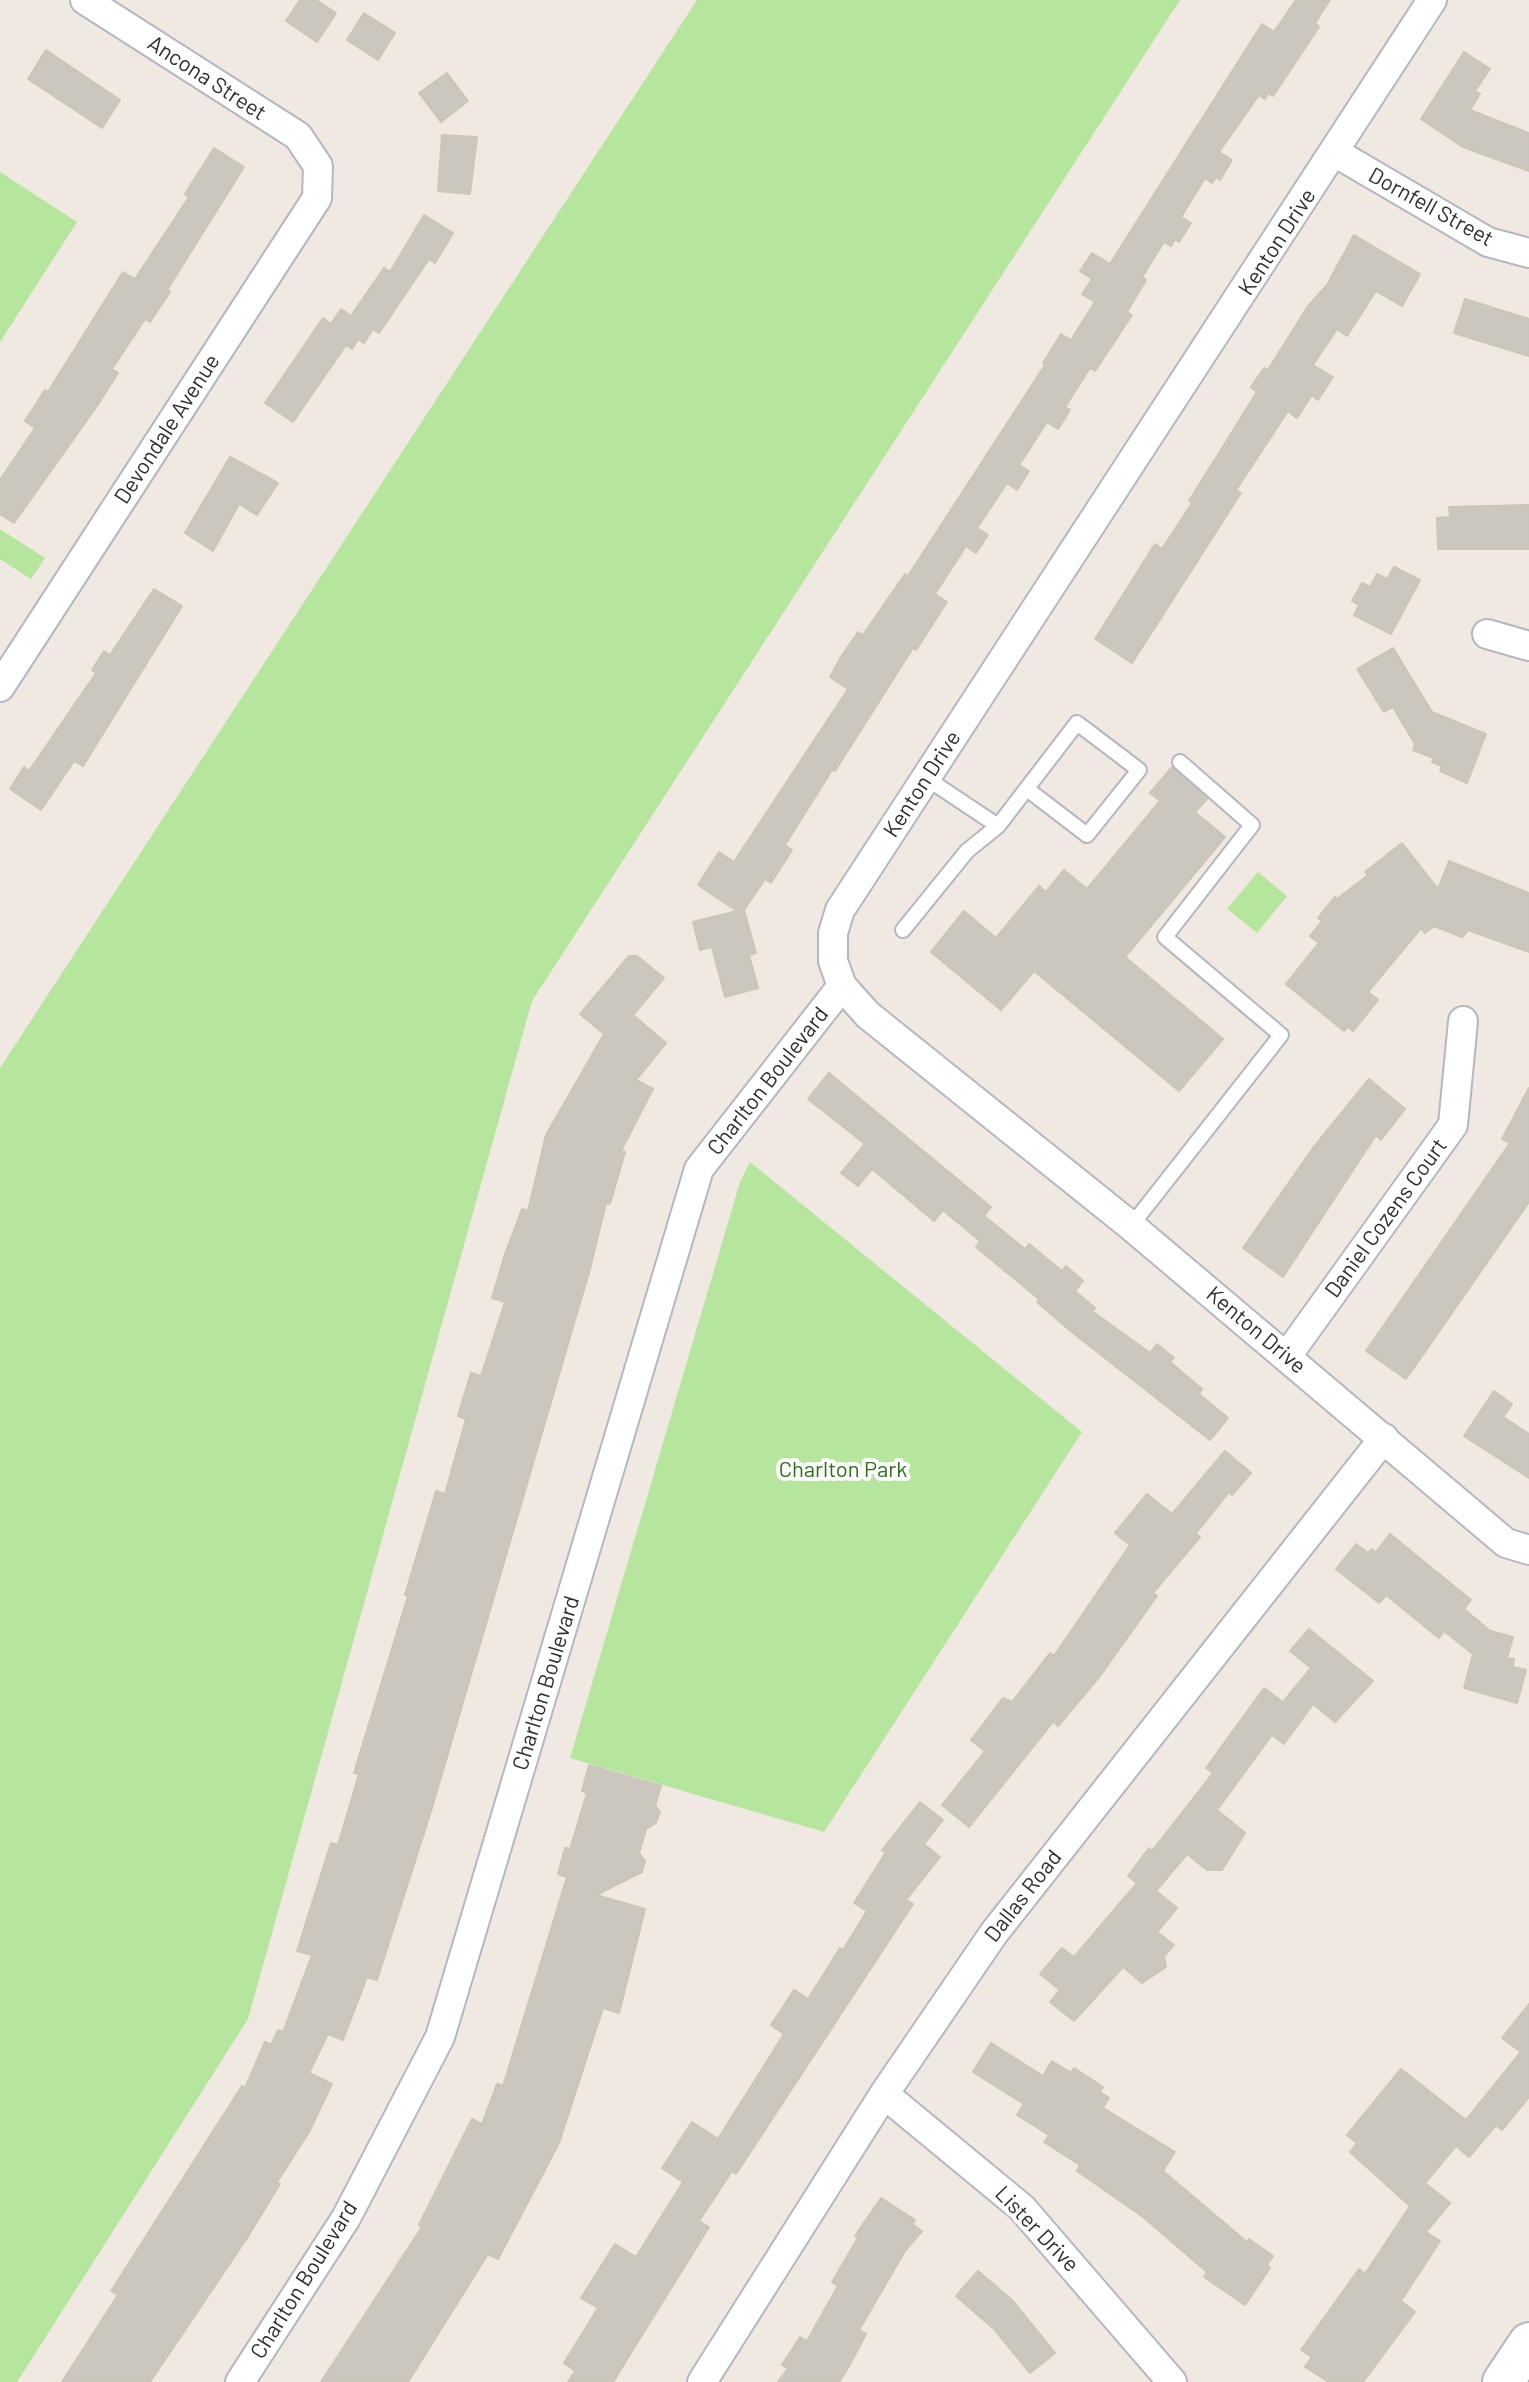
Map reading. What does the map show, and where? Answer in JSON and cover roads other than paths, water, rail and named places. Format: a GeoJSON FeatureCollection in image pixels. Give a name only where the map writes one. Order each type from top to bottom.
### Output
{"type":"FeatureCollection","features":[{"type":"Feature","properties":{"kind":"street","name":"Ancona Street"},"geometry":{"type":"LineString","coordinates":[[85,0],[298,136],[318,166]]}},
{"type":"Feature","properties":{"kind":"street","name":"Kenton Drive"},"geometry":{"type":"LineString","coordinates":[[1432,0],[1336,153],[840,910],[833,933],[833,961],[842,986],[868,1015],[1131,1226],[1506,1543],[1529,1550]]}},
{"type":"Feature","properties":{"kind":"street","name":"Dornfell Street"},"geometry":{"type":"LineString","coordinates":[[1336,153],[1488,242],[1529,253]]}},
{"type":"Feature","properties":{"kind":"street","name":"Devondale Avenue"},"geometry":{"type":"LineString","coordinates":[[0,687],[317,198],[318,166]]}},
{"type":"Feature","properties":{"kind":"street"},"geometry":{"type":"LineString","coordinates":[[1487,634],[1529,646]]}},
{"type":"Feature","properties":{"kind":"street","name":"Charlton Boulevard"},"geometry":{"type":"LineString","coordinates":[[240,2382],[346,2218],[440,2037],[699,1169],[842,986]]}},
{"type":"Feature","properties":{"kind":"street","name":"Daniel Cozens Court"},"geometry":{"type":"LineString","coordinates":[[1287,1356],[1453,1125],[1463,1021]]}},
{"type":"Feature","properties":{"kind":"street","name":"Dallas Road"},"geometry":{"type":"LineString","coordinates":[[702,2382],[884,2094],[994,1933],[1384,1438]]}},
{"type":"Feature","properties":{"kind":"street","name":"Lister Drive"},"geometry":{"type":"LineString","coordinates":[[884,2094],[1022,2208],[1172,2382]]}},
{"type":"Feature","properties":{"kind":"street"},"geometry":{"type":"LineString","coordinates":[[1503,2382],[1529,2343]]}},
{"type":"Feature","properties":{"kind":"lane"},"geometry":{"type":"LineString","coordinates":[[903,930],[967,851],[998,826],[1077,723],[1139,770],[1087,835],[1027,789]]}},
{"type":"Feature","properties":{"kind":"lane"},"geometry":{"type":"LineString","coordinates":[[1131,1226],[1281,1035],[1165,937],[1252,825],[1180,762]]}},
{"type":"Feature","properties":{"kind":"lane"},"geometry":{"type":"LineString","coordinates":[[926,778],[998,826]]}},
{"type":"Feature","properties":{"kind":"park label","name":"Charlton Park"},"geometry":{"type":"Point","coordinates":[843,1470]}}]}
